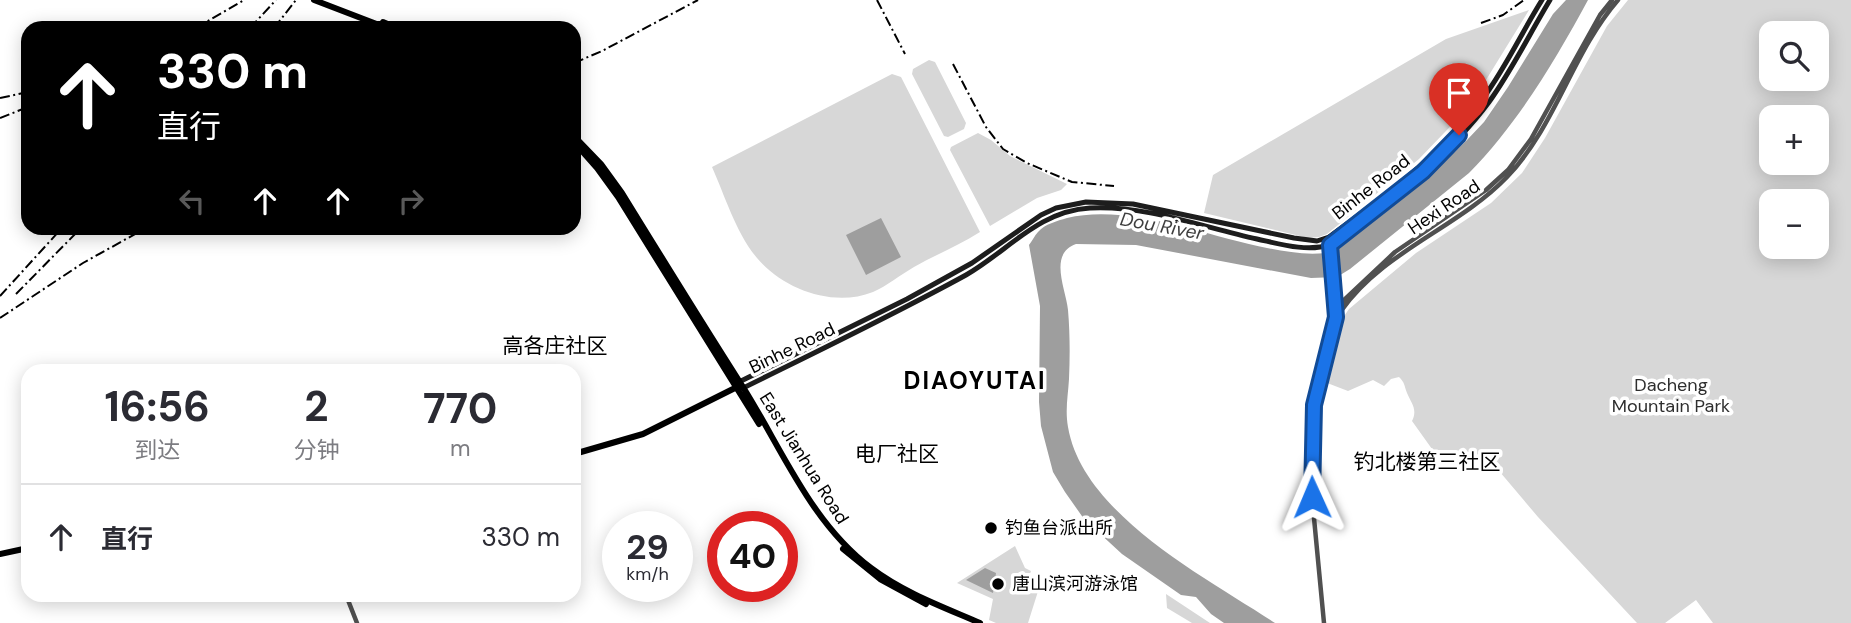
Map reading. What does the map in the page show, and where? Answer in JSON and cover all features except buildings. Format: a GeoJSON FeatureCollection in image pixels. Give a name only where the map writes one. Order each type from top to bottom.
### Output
{"type":"FeatureCollection","features":[{"type":"Feature","properties":{"kind":"main road"},"geometry":{"type":"LineString","coordinates":[[314,0],[369,21]]}},
{"type":"Feature","properties":{"kind":"main road"},"geometry":{"type":"LineString","coordinates":[[325,0],[379,21]]}},
{"type":"Feature","properties":{"kind":"main road","name":"Binhe Road"},"geometry":{"type":"LineString","coordinates":[[740,386],[972,263],[1041,215],[1072,204],[1133,204],[1294,238],[1317,240],[1329,237],[1410,175],[1469,115],[1486,95],[1542,0]]}},
{"type":"Feature","properties":{"kind":"main road","name":"Binhe Road"},"geometry":{"type":"LineString","coordinates":[[740,386],[892,314],[968,273],[1045,219],[1059,214],[1088,208],[1136,210],[1278,244],[1330,247],[1423,172],[1477,116],[1490,100],[1550,0]]}},
{"type":"Feature","properties":{"kind":"main road"},"geometry":{"type":"LineString","coordinates":[[581,143],[622,193],[699,323]]}},
{"type":"Feature","properties":{"kind":"main road"},"geometry":{"type":"LineString","coordinates":[[581,150],[618,197],[699,323]]}},
{"type":"Feature","properties":{"kind":"main road","name":"East Jianhua Road"},"geometry":{"type":"LineString","coordinates":[[699,323],[803,490],[844,544],[889,580],[980,623]]}},
{"type":"Feature","properties":{"kind":"main road"},"geometry":{"type":"LineString","coordinates":[[581,452],[643,434],[740,386]]}},
{"type":"Feature","properties":{"kind":"main road","name":"East Jianhua Road"},"geometry":{"type":"LineString","coordinates":[[740,386],[810,507],[841,547],[894,589],[970,623]]}},
{"type":"Feature","properties":{"kind":"main road"},"geometry":{"type":"LineString","coordinates":[[0,554],[21,550]]}},
{"type":"Feature","properties":{"kind":"street","name":"Hexi Road"},"geometry":{"type":"LineString","coordinates":[[1324,623],[1315,541],[1312,447],[1317,388],[1336,317],[1346,296],[1395,253],[1486,190],[1508,170],[1531,139],[1600,15],[1612,0]]}},
{"type":"Feature","properties":{"kind":"street","name":"Hexi Road"},"geometry":{"type":"LineString","coordinates":[[1336,317],[1348,300],[1395,258],[1479,201],[1507,177],[1533,144],[1602,20],[1618,0]]}},
{"type":"Feature","properties":{"kind":"street"},"geometry":{"type":"LineString","coordinates":[[1329,237],[1336,317]]}},
{"type":"Feature","properties":{"kind":"street"},"geometry":{"type":"LineString","coordinates":[[348,602],[356,623]]}},
{"type":"Feature","properties":{"kind":"green space","name":"Dacheng Mountain Park"},"geometry":{"type":"Polygon","coordinates":[[[1628,0],[1851,0],[1851,623],[1713,623],[1696,600],[1665,623],[1637,623],[1538,517],[1483,452],[1447,470],[1412,421],[1413,406],[1399,377],[1391,379],[1384,386],[1373,380],[1348,391],[1322,381],[1340,322],[1349,309],[1416,253],[1491,203],[1522,173],[1545,138],[1607,26],[1628,0]]]}},
{"type":"Feature","properties":{"kind":"green space"},"geometry":{"type":"Polygon","coordinates":[[[1529,10],[1470,106],[1419,159],[1327,234],[1308,238],[1204,213],[1213,175],[1446,39],[1529,10]]]}},
{"type":"Feature","properties":{"kind":"green space"},"geometry":{"type":"Polygon","coordinates":[[[929,60],[935,62],[966,123],[964,129],[948,137],[944,136],[912,74],[913,69],[929,60]]]}},
{"type":"Feature","properties":{"kind":"green space"},"geometry":{"type":"Polygon","coordinates":[[[892,74],[901,77],[980,232],[873,292],[842,298],[810,293],[795,287],[768,269],[750,248],[737,226],[712,167],[892,74]]]}},
{"type":"Feature","properties":{"kind":"green space"},"geometry":{"type":"Polygon","coordinates":[[[978,133],[1010,156],[1067,184],[1061,190],[1037,198],[990,226],[950,150],[978,133]]]}},
{"type":"Feature","properties":{"kind":"green space","name":"唐山滨河游泳馆"},"geometry":{"type":"Polygon","coordinates":[[[1015,546],[1025,568],[1031,571],[1028,579],[1040,585],[1028,623],[996,623],[989,620],[993,599],[957,583],[1015,546]]]}},
{"type":"Feature","properties":{"kind":"green space"},"geometry":{"type":"Polygon","coordinates":[[[1166,594],[1210,623],[1192,623],[1167,608],[1166,594]]]}},
{"type":"Feature","properties":{"kind":"water","name":"Dou River"},"geometry":{"type":"Polygon","coordinates":[[[1566,0],[1588,0],[1549,68],[1487,154],[1469,173],[1337,277],[1311,278],[1136,245],[1076,244],[1063,256],[1061,273],[1068,310],[1069,336],[1067,421],[1078,459],[1097,488],[1122,516],[1152,541],[1275,623],[1224,623],[1211,614],[1196,597],[1181,595],[1122,554],[1084,519],[1053,472],[1041,426],[1040,306],[1029,245],[1041,229],[1048,225],[1090,214],[1141,218],[1284,251],[1310,254],[1336,251],[1431,174],[1484,122],[1553,14],[1566,0]]]}},
{"type":"Feature","properties":{"kind":"water"},"geometry":{"type":"Polygon","coordinates":[[[881,218],[901,257],[866,275],[846,235],[881,218]]]}},
{"type":"Feature","properties":{"kind":"water"},"geometry":{"type":"Polygon","coordinates":[[[985,568],[996,573],[993,593],[966,580],[985,568]]]}},
{"type":"Feature","properties":{"kind":"railway"},"geometry":{"type":"LineString","coordinates":[[208,21],[244,0]]}},
{"type":"Feature","properties":{"kind":"railway"},"geometry":{"type":"LineString","coordinates":[[256,21],[276,0]]}},
{"type":"Feature","properties":{"kind":"railway"},"geometry":{"type":"LineString","coordinates":[[280,21],[296,0]]}},
{"type":"Feature","properties":{"kind":"railway"},"geometry":{"type":"LineString","coordinates":[[581,60],[698,0]]}},
{"type":"Feature","properties":{"kind":"railway"},"geometry":{"type":"LineString","coordinates":[[877,0],[905,54]]}},
{"type":"Feature","properties":{"kind":"railway"},"geometry":{"type":"LineString","coordinates":[[1481,23],[1503,15],[1524,0]]}},
{"type":"Feature","properties":{"kind":"railway"},"geometry":{"type":"LineString","coordinates":[[953,64],[986,127],[1003,149],[1027,163],[1072,182],[1114,186]]}},
{"type":"Feature","properties":{"kind":"railway"},"geometry":{"type":"LineString","coordinates":[[0,98],[21,94]]}},
{"type":"Feature","properties":{"kind":"railway"},"geometry":{"type":"LineString","coordinates":[[0,118],[21,110]]}},
{"type":"Feature","properties":{"kind":"railway"},"geometry":{"type":"LineString","coordinates":[[0,296],[56,235]]}},
{"type":"Feature","properties":{"kind":"railway"},"geometry":{"type":"LineString","coordinates":[[16,294],[74,235]]}},
{"type":"Feature","properties":{"kind":"railway"},"geometry":{"type":"LineString","coordinates":[[0,318],[83,263],[133,235]]}},
{"type":"Feature","properties":{"kind":"place","name":"钓鱼台派出所"},"geometry":{"type":"Point","coordinates":[991,528]}},
{"type":"Feature","properties":{"kind":"place","name":"唐山滨河游泳馆"},"geometry":{"type":"Point","coordinates":[998,584]}},
{"type":"Feature","properties":{"kind":"district","name":"高各庄社区"},"geometry":{"type":"Point","coordinates":[555,346]}},
{"type":"Feature","properties":{"kind":"district","name":"DIAOYUTAI"},"geometry":{"type":"Point","coordinates":[975,380]}},
{"type":"Feature","properties":{"kind":"district","name":"电厂社区"},"geometry":{"type":"Point","coordinates":[897,454]}},
{"type":"Feature","properties":{"kind":"district","name":"钓北楼第三社区"},"geometry":{"type":"Point","coordinates":[1427,462]}},
{"type":"Feature","properties":{"kind":"route"},"geometry":{"type":"LineString","coordinates":[[1312,497],[1314,405],[1336,317],[1330,245],[1423,172],[1459,135]]}}]}
